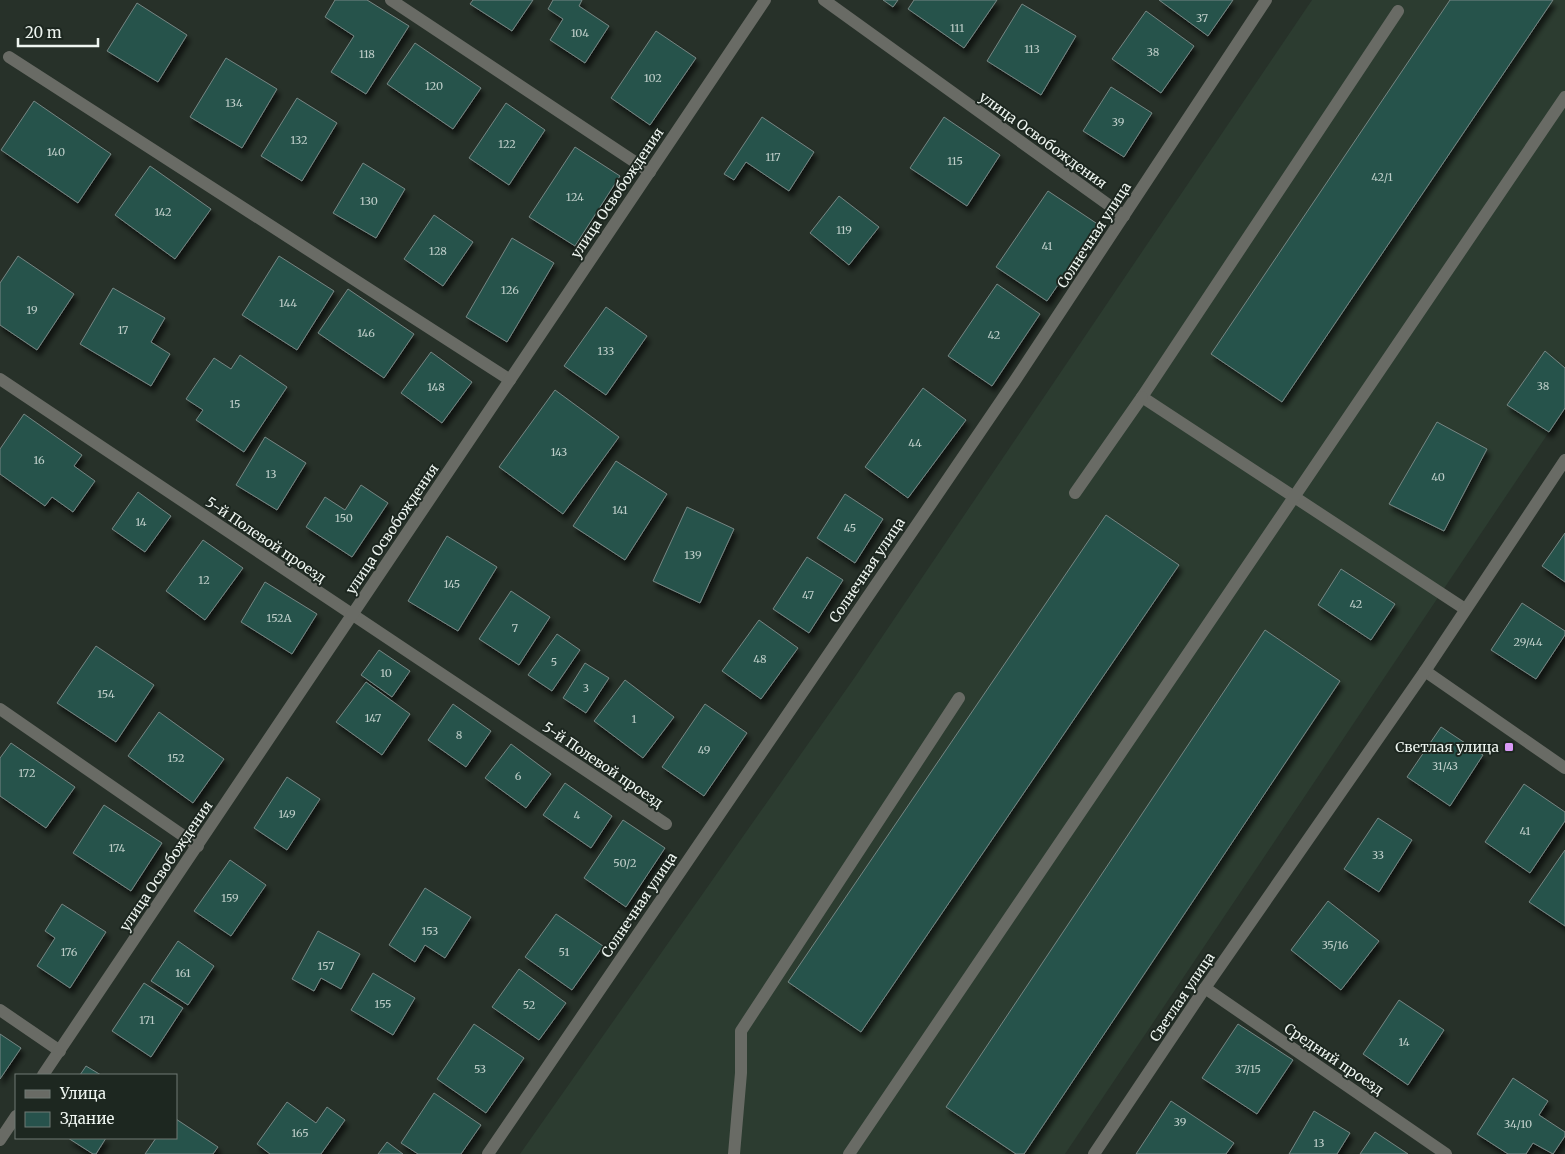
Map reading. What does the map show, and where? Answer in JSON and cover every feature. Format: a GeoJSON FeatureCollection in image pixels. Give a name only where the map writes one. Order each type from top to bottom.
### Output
{"type":"FeatureCollection","features":[{"type":"Feature","properties":{"kind":"street"},"geometry":{"type":"LineString","coordinates":[[391,0],[650,172]]}},
{"type":"Feature","properties":{"kind":"street","name":"улица Освобождения"},"geometry":{"type":"LineString","coordinates":[[44,1074],[765,0]]}},
{"type":"Feature","properties":{"kind":"street","name":"улица Освобождения"},"geometry":{"type":"LineString","coordinates":[[824,0],[1124,216]]}},
{"type":"Feature","properties":{"kind":"street","name":"Солнечная улица"},"geometry":{"type":"LineString","coordinates":[[488,1154],[1014,382],[1266,0]]}},
{"type":"Feature","properties":{"kind":"street"},"geometry":{"type":"LineString","coordinates":[[1075,493],[1142,396],[1398,11]]}},
{"type":"Feature","properties":{"kind":"street"},"geometry":{"type":"LineString","coordinates":[[9,56],[510,380]]}},
{"type":"Feature","properties":{"kind":"street"},"geometry":{"type":"LineString","coordinates":[[849,1154],[1565,97]]}},
{"type":"Feature","properties":{"kind":"street","name":"5-й Полевой проезд"},"geometry":{"type":"LineString","coordinates":[[0,379],[352,616],[666,824]]}},
{"type":"Feature","properties":{"kind":"street"},"geometry":{"type":"LineString","coordinates":[[1142,396],[1465,610]]}},
{"type":"Feature","properties":{"kind":"street","name":"Светлая улица"},"geometry":{"type":"LineString","coordinates":[[1094,1154],[1205,988],[1425,671],[1565,460]]}},
{"type":"Feature","properties":{"kind":"street"},"geometry":{"type":"LineString","coordinates":[[1425,671],[1565,768]]}},
{"type":"Feature","properties":{"kind":"street"},"geometry":{"type":"LineString","coordinates":[[734,1154],[741,1073],[741,1032],[959,698]]}},
{"type":"Feature","properties":{"kind":"street"},"geometry":{"type":"LineString","coordinates":[[0,709],[198,846]]}},
{"type":"Feature","properties":{"kind":"street","name":"Средний проезд"},"geometry":{"type":"LineString","coordinates":[[1205,988],[1446,1154]]}},
{"type":"Feature","properties":{"kind":"street"},"geometry":{"type":"LineString","coordinates":[[0,1010],[60,1051]]}},
{"type":"Feature","properties":{"kind":"street"},"geometry":{"type":"LineString","coordinates":[[0,1140],[15,1118]]}},
{"type":"Feature","properties":{"kind":"shaded area"},"geometry":{"type":"Polygon","coordinates":[[[1312,0],[1565,0],[1565,408],[1065,1154],[520,1154],[855,677],[1312,0]]]}},
{"type":"Feature","properties":{"kind":"building"},"geometry":{"type":"Polygon","coordinates":[[[335,0],[367,0],[409,26],[366,94],[331,72],[354,36],[325,17],[335,0]]]}},
{"type":"Feature","properties":{"kind":"building"},"geometry":{"type":"Polygon","coordinates":[[[473,0],[533,0],[512,31],[470,4],[473,0]]]}},
{"type":"Feature","properties":{"kind":"building"},"geometry":{"type":"Polygon","coordinates":[[[553,0],[582,0],[579,6],[609,26],[585,63],[550,40],[563,19],[548,9],[553,0]]]}},
{"type":"Feature","properties":{"kind":"building"},"geometry":{"type":"Polygon","coordinates":[[[883,0],[898,0],[893,7],[883,0]]]}},
{"type":"Feature","properties":{"kind":"building"},"geometry":{"type":"Polygon","coordinates":[[[914,0],[997,0],[964,48],[908,9],[914,0]]]}},
{"type":"Feature","properties":{"kind":"building"},"geometry":{"type":"Polygon","coordinates":[[[1159,0],[1233,0],[1208,36],[1159,0]]]}},
{"type":"Feature","properties":{"kind":"building"},"geometry":{"type":"Polygon","coordinates":[[[1450,0],[1553,0],[1282,402],[1211,354],[1450,0]]]}},
{"type":"Feature","properties":{"kind":"building"},"geometry":{"type":"Polygon","coordinates":[[[137,3],[187,35],[158,82],[107,51],[137,3]]]}},
{"type":"Feature","properties":{"kind":"building"},"geometry":{"type":"Polygon","coordinates":[[[1022,4],[1076,36],[1041,95],[987,61],[1022,4]]]}},
{"type":"Feature","properties":{"kind":"building"},"geometry":{"type":"Polygon","coordinates":[[[1146,11],[1194,46],[1161,93],[1112,59],[1146,11]]]}},
{"type":"Feature","properties":{"kind":"building"},"geometry":{"type":"Polygon","coordinates":[[[656,31],[696,58],[650,125],[611,98],[656,31]]]}},
{"type":"Feature","properties":{"kind":"building"},"geometry":{"type":"Polygon","coordinates":[[[415,43],[481,88],[453,129],[387,84],[415,43]]]}},
{"type":"Feature","properties":{"kind":"building"},"geometry":{"type":"Polygon","coordinates":[[[226,58],[277,89],[242,148],[190,117],[226,58]]]}},
{"type":"Feature","properties":{"kind":"building"},"geometry":{"type":"Polygon","coordinates":[[[1111,87],[1152,113],[1124,157],[1083,131],[1111,87]]]}},
{"type":"Feature","properties":{"kind":"building"},"geometry":{"type":"Polygon","coordinates":[[[297,98],[337,123],[302,181],[261,156],[297,98]]]}},
{"type":"Feature","properties":{"kind":"building"},"geometry":{"type":"Polygon","coordinates":[[[34,101],[111,154],[78,203],[1,150],[34,101]]]}},
{"type":"Feature","properties":{"kind":"building"},"geometry":{"type":"Polygon","coordinates":[[[506,103],[545,130],[509,185],[469,158],[506,103]]]}},
{"type":"Feature","properties":{"kind":"building"},"geometry":{"type":"Polygon","coordinates":[[[762,117],[814,152],[789,191],[746,162],[734,180],[724,174],[762,117]]]}},
{"type":"Feature","properties":{"kind":"building"},"geometry":{"type":"Polygon","coordinates":[[[944,117],[1000,155],[967,206],[910,168],[944,117]]]}},
{"type":"Feature","properties":{"kind":"building"},"geometry":{"type":"Polygon","coordinates":[[[575,147],[620,176],[575,246],[529,217],[575,147]]]}},
{"type":"Feature","properties":{"kind":"building"},"geometry":{"type":"Polygon","coordinates":[[[363,163],[405,189],[376,238],[333,213],[363,163]]]}},
{"type":"Feature","properties":{"kind":"building"},"geometry":{"type":"Polygon","coordinates":[[[150,166],[211,209],[175,259],[115,215],[150,166]]]}},
{"type":"Feature","properties":{"kind":"building"},"geometry":{"type":"Polygon","coordinates":[[[1048,191],[1099,225],[1047,301],[996,267],[1048,191]]]}},
{"type":"Feature","properties":{"kind":"building"},"geometry":{"type":"Polygon","coordinates":[[[839,196],[879,227],[849,265],[810,233],[839,196]]]}},
{"type":"Feature","properties":{"kind":"building"},"geometry":{"type":"Polygon","coordinates":[[[434,215],[473,242],[443,286],[404,259],[434,215]]]}},
{"type":"Feature","properties":{"kind":"building"},"geometry":{"type":"Polygon","coordinates":[[[512,238],[554,263],[507,342],[466,317],[512,238]]]}},
{"type":"Feature","properties":{"kind":"building"},"geometry":{"type":"Polygon","coordinates":[[[18,256],[74,294],[37,350],[0,325],[0,283],[18,256]]]}},
{"type":"Feature","properties":{"kind":"building"},"geometry":{"type":"Polygon","coordinates":[[[279,256],[334,291],[297,350],[242,315],[279,256]]]}},
{"type":"Feature","properties":{"kind":"building"},"geometry":{"type":"Polygon","coordinates":[[[997,284],[1040,314],[992,386],[948,356],[997,284]]]}},
{"type":"Feature","properties":{"kind":"building"},"geometry":{"type":"Polygon","coordinates":[[[113,288],[165,318],[151,342],[170,354],[151,386],[80,344],[113,288]]]}},
{"type":"Feature","properties":{"kind":"building"},"geometry":{"type":"Polygon","coordinates":[[[348,289],[414,334],[384,378],[318,333],[348,289]]]}},
{"type":"Feature","properties":{"kind":"building"},"geometry":{"type":"Polygon","coordinates":[[[606,307],[647,336],[606,395],[564,366],[606,307]]]}},
{"type":"Feature","properties":{"kind":"building"},"geometry":{"type":"Polygon","coordinates":[[[1545,351],[1565,368],[1565,408],[1549,432],[1507,405],[1545,351]]]}},
{"type":"Feature","properties":{"kind":"building"},"geometry":{"type":"Polygon","coordinates":[[[431,352],[472,382],[442,423],[401,393],[431,352]]]}},
{"type":"Feature","properties":{"kind":"building"},"geometry":{"type":"Polygon","coordinates":[[[240,355],[287,387],[244,452],[196,420],[203,410],[186,399],[214,358],[231,369],[240,355]]]}},
{"type":"Feature","properties":{"kind":"building"},"geometry":{"type":"Polygon","coordinates":[[[923,388],[966,420],[908,498],[865,467],[923,388]]]}},
{"type":"Feature","properties":{"kind":"building"},"geometry":{"type":"Polygon","coordinates":[[[555,390],[619,437],[563,514],[499,467],[555,390]]]}},
{"type":"Feature","properties":{"kind":"building"},"geometry":{"type":"Polygon","coordinates":[[[24,414],[82,455],[74,466],[95,481],[73,512],[52,497],[45,506],[0,474],[0,449],[24,414]]]}},
{"type":"Feature","properties":{"kind":"building"},"geometry":{"type":"Polygon","coordinates":[[[1437,422],[1487,449],[1444,531],[1389,504],[1437,422]]]}},
{"type":"Feature","properties":{"kind":"building"},"geometry":{"type":"Polygon","coordinates":[[[265,437],[306,463],[277,510],[236,485],[265,437]]]}},
{"type":"Feature","properties":{"kind":"building"},"geometry":{"type":"Polygon","coordinates":[[[616,461],[667,494],[625,560],[573,526],[616,461]]]}},
{"type":"Feature","properties":{"kind":"building"},"geometry":{"type":"Polygon","coordinates":[[[361,485],[388,503],[352,557],[306,527],[325,497],[345,510],[361,485]]]}},
{"type":"Feature","properties":{"kind":"building"},"geometry":{"type":"Polygon","coordinates":[[[138,492],[171,516],[145,552],[112,529],[138,492]]]}},
{"type":"Feature","properties":{"kind":"building"},"geometry":{"type":"Polygon","coordinates":[[[845,494],[883,519],[855,563],[817,538],[845,494]]]}},
{"type":"Feature","properties":{"kind":"building"},"geometry":{"type":"Polygon","coordinates":[[[687,507],[734,529],[700,603],[653,581],[687,507]]]}},
{"type":"Feature","properties":{"kind":"building"},"geometry":{"type":"Polygon","coordinates":[[[1106,515],[1179,565],[861,1032],[788,982],[1106,515]]]}},
{"type":"Feature","properties":{"kind":"building"},"geometry":{"type":"Polygon","coordinates":[[[1565,533],[1565,582],[1542,566],[1565,533]]]}},
{"type":"Feature","properties":{"kind":"building"},"geometry":{"type":"Polygon","coordinates":[[[447,536],[497,567],[458,631],[408,601],[447,536]]]}},
{"type":"Feature","properties":{"kind":"building"},"geometry":{"type":"Polygon","coordinates":[[[203,540],[243,568],[205,620],[166,591],[203,540]]]}},
{"type":"Feature","properties":{"kind":"building"},"geometry":{"type":"Polygon","coordinates":[[[807,557],[843,580],[809,633],[773,609],[807,557]]]}},
{"type":"Feature","properties":{"kind":"building"},"geometry":{"type":"Polygon","coordinates":[[[1341,569],[1395,604],[1371,640],[1318,605],[1341,569]]]}},
{"type":"Feature","properties":{"kind":"building"},"geometry":{"type":"Polygon","coordinates":[[[265,582],[317,614],[292,654],[241,622],[265,582]]]}},
{"type":"Feature","properties":{"kind":"building"},"geometry":{"type":"Polygon","coordinates":[[[511,591],[550,617],[519,665],[479,639],[511,591]]]}},
{"type":"Feature","properties":{"kind":"building"},"geometry":{"type":"Polygon","coordinates":[[[1522,603],[1565,631],[1565,635],[1536,679],[1491,650],[1522,603]]]}},
{"type":"Feature","properties":{"kind":"building"},"geometry":{"type":"Polygon","coordinates":[[[759,620],[798,648],[761,699],[722,671],[759,620]]]}},
{"type":"Feature","properties":{"kind":"building"},"geometry":{"type":"Polygon","coordinates":[[[1265,630],[1340,681],[1024,1154],[1016,1154],[946,1107],[1265,630]]]}},
{"type":"Feature","properties":{"kind":"building"},"geometry":{"type":"Polygon","coordinates":[[[557,634],[580,650],[552,691],[528,675],[557,634]]]}},
{"type":"Feature","properties":{"kind":"building"},"geometry":{"type":"Polygon","coordinates":[[[96,646],[154,685],[116,742],[57,703],[96,646]]]}},
{"type":"Feature","properties":{"kind":"building"},"geometry":{"type":"Polygon","coordinates":[[[379,650],[410,671],[392,697],[361,675],[379,650]]]}},
{"type":"Feature","properties":{"kind":"building"},"geometry":{"type":"Polygon","coordinates":[[[585,663],[609,678],[586,713],[563,698],[585,663]]]}},
{"type":"Feature","properties":{"kind":"building"},"geometry":{"type":"Polygon","coordinates":[[[625,680],[674,717],[643,758],[594,721],[625,680]]]}},
{"type":"Feature","properties":{"kind":"building"},"geometry":{"type":"Polygon","coordinates":[[[366,682],[410,714],[382,755],[336,722],[366,682]]]}},
{"type":"Feature","properties":{"kind":"building"},"geometry":{"type":"Polygon","coordinates":[[[453,704],[491,731],[466,767],[428,740],[453,704]]]}},
{"type":"Feature","properties":{"kind":"building"},"geometry":{"type":"Polygon","coordinates":[[[705,704],[747,733],[704,796],[662,767],[705,704]]]}},
{"type":"Feature","properties":{"kind":"building"},"geometry":{"type":"Polygon","coordinates":[[[159,712],[224,759],[193,803],[128,756],[159,712]]]}},
{"type":"Feature","properties":{"kind":"building"},"geometry":{"type":"Polygon","coordinates":[[[1441,727],[1483,755],[1450,806],[1407,777],[1441,727]]]}},
{"type":"Feature","properties":{"kind":"building"},"geometry":{"type":"Polygon","coordinates":[[[11,743],[75,787],[46,828],[0,796],[0,758],[11,743]]]}},
{"type":"Feature","properties":{"kind":"building"},"geometry":{"type":"Polygon","coordinates":[[[511,744],[551,774],[526,808],[485,778],[511,744]]]}},
{"type":"Feature","properties":{"kind":"building"},"geometry":{"type":"Polygon","coordinates":[[[287,777],[320,799],[287,850],[254,828],[287,777]]]}},
{"type":"Feature","properties":{"kind":"building"},"geometry":{"type":"Polygon","coordinates":[[[565,783],[612,816],[591,848],[543,815],[565,783]]]}},
{"type":"Feature","properties":{"kind":"building"},"geometry":{"type":"Polygon","coordinates":[[[1524,784],[1565,812],[1565,821],[1530,873],[1485,842],[1524,784]]]}},
{"type":"Feature","properties":{"kind":"building"},"geometry":{"type":"Polygon","coordinates":[[[104,805],[162,843],[131,891],[73,853],[104,805]]]}},
{"type":"Feature","properties":{"kind":"building"},"geometry":{"type":"Polygon","coordinates":[[[1378,818],[1412,840],[1379,892],[1344,869],[1378,818]]]}},
{"type":"Feature","properties":{"kind":"building"},"geometry":{"type":"Polygon","coordinates":[[[623,820],[665,848],[626,907],[584,878],[623,820]]]}},
{"type":"Feature","properties":{"kind":"building"},"geometry":{"type":"Polygon","coordinates":[[[1565,850],[1565,926],[1529,902],[1565,850]]]}},
{"type":"Feature","properties":{"kind":"building"},"geometry":{"type":"Polygon","coordinates":[[[230,860],[266,885],[231,936],[194,911],[230,860]]]}},
{"type":"Feature","properties":{"kind":"building"},"geometry":{"type":"Polygon","coordinates":[[[425,888],[471,917],[445,958],[425,945],[415,962],[389,945],[425,888]]]}},
{"type":"Feature","properties":{"kind":"building"},"geometry":{"type":"Polygon","coordinates":[[[1328,901],[1379,941],[1341,990],[1291,950],[1328,901]]]}},
{"type":"Feature","properties":{"kind":"building"},"geometry":{"type":"Polygon","coordinates":[[[62,904],[106,932],[70,988],[37,966],[55,938],[45,931],[62,904]]]}},
{"type":"Feature","properties":{"kind":"building"},"geometry":{"type":"Polygon","coordinates":[[[556,914],[603,946],[572,990],[525,957],[556,914]]]}},
{"type":"Feature","properties":{"kind":"building"},"geometry":{"type":"Polygon","coordinates":[[[318,931],[360,954],[341,989],[321,978],[314,991],[292,979],[318,931]]]}},
{"type":"Feature","properties":{"kind":"building"},"geometry":{"type":"Polygon","coordinates":[[[178,941],[214,966],[188,1005],[151,981],[178,941]]]}},
{"type":"Feature","properties":{"kind":"building"},"geometry":{"type":"Polygon","coordinates":[[[519,969],[566,1003],[539,1040],[492,1007],[519,969]]]}},
{"type":"Feature","properties":{"kind":"building"},"geometry":{"type":"Polygon","coordinates":[[[373,973],[415,998],[393,1035],[351,1010],[373,973]]]}},
{"type":"Feature","properties":{"kind":"building"},"geometry":{"type":"Polygon","coordinates":[[[144,983],[183,1008],[151,1057],[112,1031],[144,983]]]}},
{"type":"Feature","properties":{"kind":"building"},"geometry":{"type":"Polygon","coordinates":[[[1399,1000],[1444,1030],[1408,1085],[1363,1054],[1399,1000]]]}},
{"type":"Feature","properties":{"kind":"building"},"geometry":{"type":"Polygon","coordinates":[[[474,1024],[524,1058],[486,1113],[437,1079],[474,1024]]]}},
{"type":"Feature","properties":{"kind":"building"},"geometry":{"type":"Polygon","coordinates":[[[1238,1024],[1293,1060],[1257,1114],[1202,1078],[1238,1024]]]}},
{"type":"Feature","properties":{"kind":"building"},"geometry":{"type":"Polygon","coordinates":[[[0,1034],[21,1048],[0,1079],[0,1034]]]}},
{"type":"Feature","properties":{"kind":"building"},"geometry":{"type":"Polygon","coordinates":[[[86,1066],[99,1074],[81,1074],[86,1066]]]}},
{"type":"Feature","properties":{"kind":"building"},"geometry":{"type":"Polygon","coordinates":[[[1513,1078],[1548,1101],[1539,1115],[1565,1132],[1565,1136],[1553,1154],[1533,1143],[1526,1154],[1508,1154],[1477,1134],[1513,1078]]]}},
{"type":"Feature","properties":{"kind":"building"},"geometry":{"type":"Polygon","coordinates":[[[434,1093],[481,1125],[461,1154],[418,1154],[401,1143],[434,1093]]]}},
{"type":"Feature","properties":{"kind":"building"},"geometry":{"type":"Polygon","coordinates":[[[1171,1101],[1234,1143],[1226,1154],[1136,1154],[1171,1101]]]}},
{"type":"Feature","properties":{"kind":"building"},"geometry":{"type":"Polygon","coordinates":[[[287,1102],[316,1123],[327,1107],[345,1120],[321,1154],[270,1154],[257,1144],[287,1102]]]}},
{"type":"Feature","properties":{"kind":"building"},"geometry":{"type":"Polygon","coordinates":[[[1314,1111],[1350,1133],[1337,1154],[1289,1154],[1314,1111]]]}},
{"type":"Feature","properties":{"kind":"building"},"geometry":{"type":"Polygon","coordinates":[[[178,1120],[218,1147],[213,1154],[145,1154],[155,1139],[178,1139],[178,1120]]]}},
{"type":"Feature","properties":{"kind":"building"},"geometry":{"type":"Polygon","coordinates":[[[1375,1132],[1408,1154],[1360,1154],[1375,1132]]]}},
{"type":"Feature","properties":{"kind":"building"},"geometry":{"type":"Polygon","coordinates":[[[70,1139],[105,1139],[96,1154],[70,1139]]]}},
{"type":"Feature","properties":{"kind":"building"},"geometry":{"type":"Polygon","coordinates":[[[387,1142],[403,1154],[378,1154],[387,1142]]]}},
{"type":"Feature","properties":{"kind":"place","name":"Светлая улица"},"geometry":{"type":"Point","coordinates":[1509,747]}}]}
